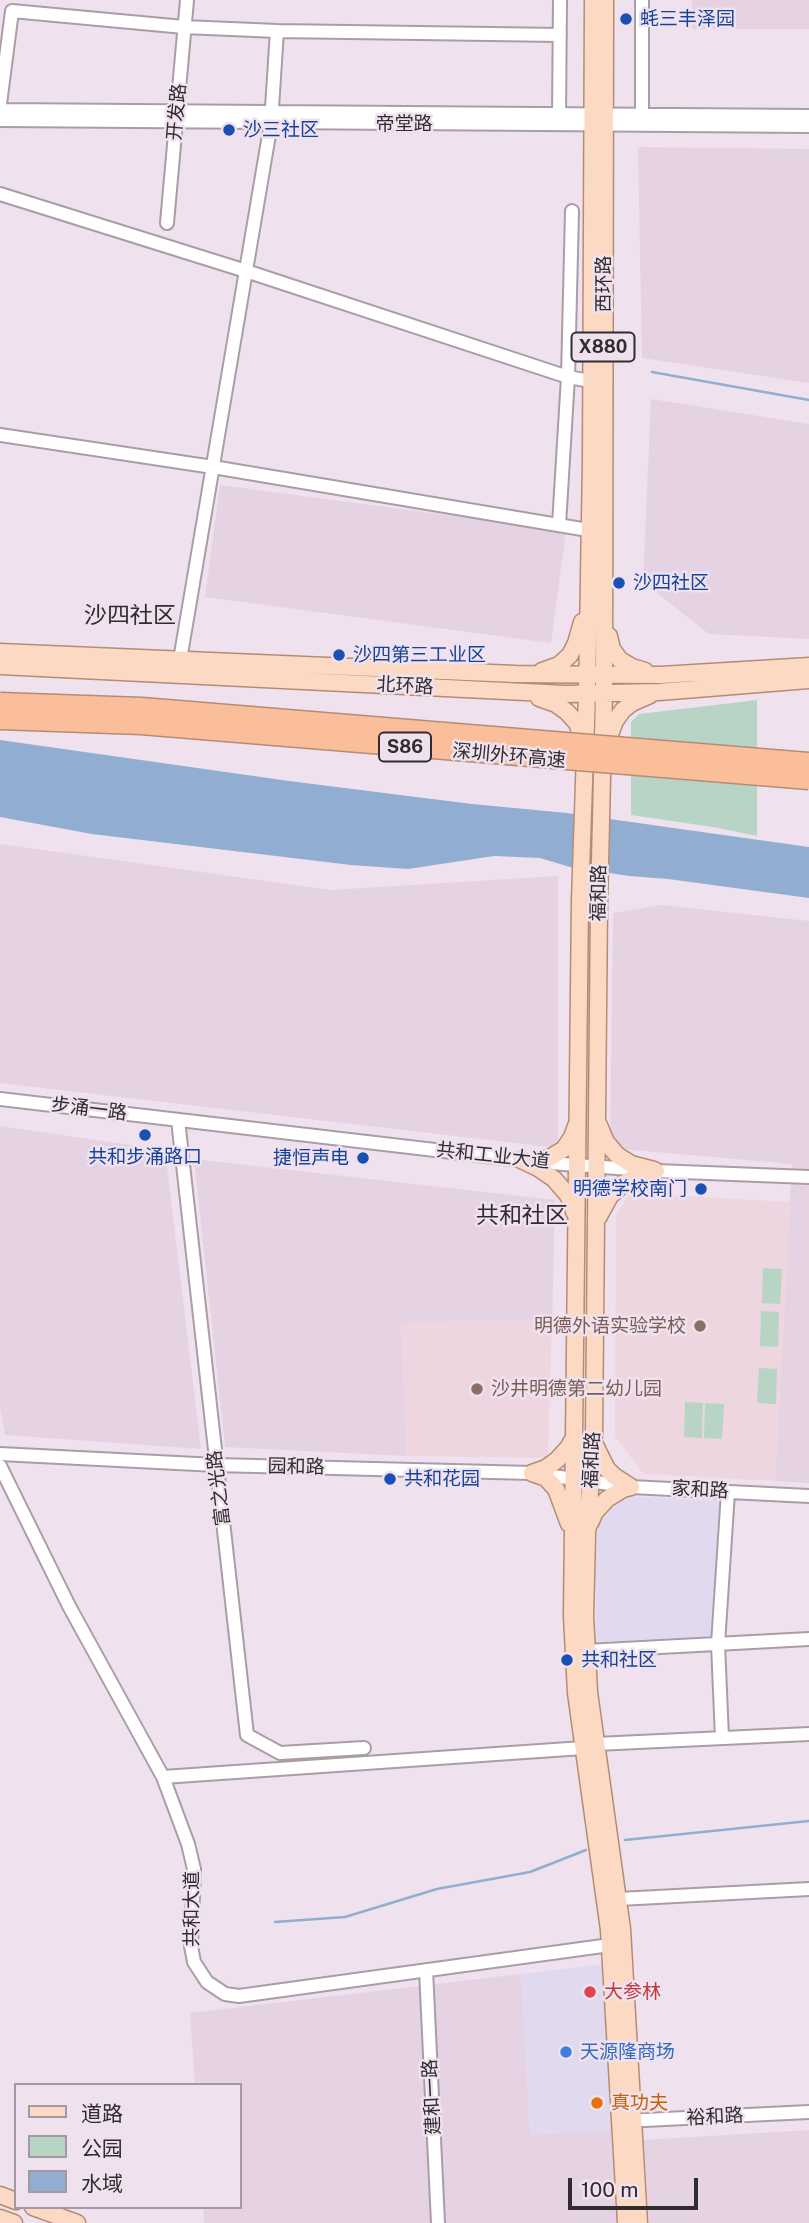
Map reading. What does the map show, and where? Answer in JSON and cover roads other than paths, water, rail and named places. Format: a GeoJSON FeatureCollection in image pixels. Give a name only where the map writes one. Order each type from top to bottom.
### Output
{"type":"FeatureCollection","features":[{"type":"Feature","properties":{"kind":"highway","name":"深圳外环高速"},"geometry":{"type":"LineString","coordinates":[[0,702],[142,707],[809,762]]}},
{"type":"Feature","properties":{"kind":"highway","name":"深圳外环高速"},"geometry":{"type":"LineString","coordinates":[[0,720],[141,725],[809,780]]}},
{"type":"Feature","properties":{"kind":"main road","name":"西环路"},"geometry":{"type":"LineString","coordinates":[[593,0],[598,120],[604,693]]}},
{"type":"Feature","properties":{"kind":"main road","name":"西环路"},"geometry":{"type":"LineString","coordinates":[[587,694],[590,381],[598,120],[605,0]]}},
{"type":"Feature","properties":{"kind":"main road"},"geometry":{"type":"LineString","coordinates":[[534,674],[559,665],[570,655],[588,599]]}},
{"type":"Feature","properties":{"kind":"main road"},"geometry":{"type":"LineString","coordinates":[[603,752],[615,721],[623,710],[660,684],[620,660],[612,649],[604,614]]}},
{"type":"Feature","properties":{"kind":"main road","name":"北环路"},"geometry":{"type":"LineString","coordinates":[[0,652],[587,674],[660,684],[809,680]]}},
{"type":"Feature","properties":{"kind":"main road","name":"北环路"},"geometry":{"type":"LineString","coordinates":[[0,666],[587,694],[809,666]]}},
{"type":"Feature","properties":{"kind":"main road"},"geometry":{"type":"LineString","coordinates":[[513,692],[549,701],[568,712],[580,729],[584,750]]}},
{"type":"Feature","properties":{"kind":"main road","name":"福和路"},"geometry":{"type":"LineString","coordinates":[[604,693],[599,900],[594,1433],[592,1481],[580,1532],[573,1649],[619,1899],[627,2121],[626,2223]]}},
{"type":"Feature","properties":{"kind":"main road","name":"福和路"},"geometry":{"type":"LineString","coordinates":[[587,694],[580,900],[574,1479],[585,1576],[589,1746],[639,2223]]}},
{"type":"Feature","properties":{"kind":"main road"},"geometry":{"type":"LineString","coordinates":[[529,1161],[551,1157],[564,1149],[572,1137],[578,1117]]}},
{"type":"Feature","properties":{"kind":"main road"},"geometry":{"type":"LineString","coordinates":[[597,1118],[602,1134],[617,1155],[631,1164],[656,1171]]}},
{"type":"Feature","properties":{"kind":"main road"},"geometry":{"type":"LineString","coordinates":[[529,1161],[561,1186],[572,1202],[577,1228]]}},
{"type":"Feature","properties":{"kind":"main road"},"geometry":{"type":"LineString","coordinates":[[596,1228],[601,1211],[617,1190],[639,1175],[656,1171]]}},
{"type":"Feature","properties":{"kind":"main road"},"geometry":{"type":"LineString","coordinates":[[532,1472],[557,1460],[576,1433]]}},
{"type":"Feature","properties":{"kind":"main road"},"geometry":{"type":"LineString","coordinates":[[594,1433],[602,1461],[614,1476],[631,1487]]}},
{"type":"Feature","properties":{"kind":"main road"},"geometry":{"type":"LineString","coordinates":[[532,1472],[546,1478],[556,1489],[580,1532],[600,1505],[614,1493],[631,1487]]}},
{"type":"Feature","properties":{"kind":"main road"},"geometry":{"type":"LineString","coordinates":[[38,2209],[77,2223]]}},
{"type":"Feature","properties":{"kind":"main road"},"geometry":{"type":"LineString","coordinates":[[0,2218],[14,2223]]}},
{"type":"Feature","properties":{"kind":"street","name":"开发路"},"geometry":{"type":"LineString","coordinates":[[166,223],[187,0]]}},
{"type":"Feature","properties":{"kind":"street"},"geometry":{"type":"LineString","coordinates":[[559,116],[560,0]]}},
{"type":"Feature","properties":{"kind":"street"},"geometry":{"type":"LineString","coordinates":[[641,120],[642,0]]}},
{"type":"Feature","properties":{"kind":"street"},"geometry":{"type":"LineString","coordinates":[[0,104],[12,11],[184,27],[278,32],[560,35]]}},
{"type":"Feature","properties":{"kind":"street"},"geometry":{"type":"LineString","coordinates":[[180,660],[271,118],[278,32]]}},
{"type":"Feature","properties":{"kind":"street","name":"帝堂路"},"geometry":{"type":"LineString","coordinates":[[0,110],[176,117]]}},
{"type":"Feature","properties":{"kind":"street","name":"帝堂路"},"geometry":{"type":"LineString","coordinates":[[271,118],[559,116],[598,120]]}},
{"type":"Feature","properties":{"kind":"street","name":"帝堂路"},"geometry":{"type":"LineString","coordinates":[[0,120],[176,117],[641,120],[809,117]]}},
{"type":"Feature","properties":{"kind":"street","name":"帝堂路"},"geometry":{"type":"LineString","coordinates":[[641,120],[809,126]]}},
{"type":"Feature","properties":{"kind":"street"},"geometry":{"type":"LineString","coordinates":[[0,194],[246,271],[568,377],[590,381]]}},
{"type":"Feature","properties":{"kind":"street"},"geometry":{"type":"LineString","coordinates":[[559,525],[568,377],[572,211]]}},
{"type":"Feature","properties":{"kind":"street"},"geometry":{"type":"LineString","coordinates":[[0,435],[213,467],[589,530]]}},
{"type":"Feature","properties":{"kind":"street","name":"步涌一路"},"geometry":{"type":"LineString","coordinates":[[0,1099],[178,1120]]}},
{"type":"Feature","properties":{"kind":"street","name":"共和工业大道"},"geometry":{"type":"LineString","coordinates":[[178,1120],[529,1161],[656,1171],[809,1177]]}},
{"type":"Feature","properties":{"kind":"street","name":"富之光路"},"geometry":{"type":"LineString","coordinates":[[178,1120],[247,1735],[280,1753],[364,1748]]}},
{"type":"Feature","properties":{"kind":"street","name":"园和路"},"geometry":{"type":"LineString","coordinates":[[0,1454],[216,1465],[532,1472],[592,1481]]}},
{"type":"Feature","properties":{"kind":"street","name":"共和大道"},"geometry":{"type":"LineString","coordinates":[[0,1466],[69,1606],[163,1777],[188,1844],[194,1869],[191,1946],[194,1962],[207,1982],[225,1994],[239,1996],[610,1945]]}},
{"type":"Feature","properties":{"kind":"street","name":"家和路"},"geometry":{"type":"LineString","coordinates":[[592,1481],[631,1487],[809,1496]]}},
{"type":"Feature","properties":{"kind":"street"},"geometry":{"type":"LineString","coordinates":[[722,1738],[718,1644],[728,1492]]}},
{"type":"Feature","properties":{"kind":"street"},"geometry":{"type":"LineString","coordinates":[[586,1651],[809,1639]]}},
{"type":"Feature","properties":{"kind":"street"},"geometry":{"type":"LineString","coordinates":[[163,1777],[589,1746],[809,1734]]}},
{"type":"Feature","properties":{"kind":"street"},"geometry":{"type":"LineString","coordinates":[[619,1899],[809,1889]]}},
{"type":"Feature","properties":{"kind":"street","name":"建和一路"},"geometry":{"type":"LineString","coordinates":[[426,1970],[438,2223]]}},
{"type":"Feature","properties":{"kind":"street","name":"裕和路"},"geometry":{"type":"LineString","coordinates":[[627,2121],[809,2112]]}},
{"type":"Feature","properties":{"kind":"water"},"geometry":{"type":"Polygon","coordinates":[[[0,740],[289,781],[567,813],[809,847],[809,898],[629,876],[570,867],[540,858],[494,856],[408,869],[351,865],[92,834],[0,817],[0,740]]]}},
{"type":"Feature","properties":{"kind":"waterway"},"geometry":{"type":"LineString","coordinates":[[652,372],[809,400]]}},
{"type":"Feature","properties":{"kind":"waterway"},"geometry":{"type":"LineString","coordinates":[[625,1840],[809,1821]]}},
{"type":"Feature","properties":{"kind":"waterway"},"geometry":{"type":"LineString","coordinates":[[275,1922],[345,1917],[437,1889],[530,1872],[586,1850]]}},
{"type":"Feature","properties":{"kind":"place","name":"蚝三丰泽园"},"geometry":{"type":"Point","coordinates":[626,19]}},
{"type":"Feature","properties":{"kind":"place","name":"沙三社区"},"geometry":{"type":"Point","coordinates":[229,130]}},
{"type":"Feature","properties":{"kind":"place","name":"沙四社区"},"geometry":{"type":"Point","coordinates":[619,583]}},
{"type":"Feature","properties":{"kind":"place","name":"沙四第三工业区"},"geometry":{"type":"Point","coordinates":[339,655]}},
{"type":"Feature","properties":{"kind":"place","name":"共和步涌路口"},"geometry":{"type":"Point","coordinates":[145,1135]}},
{"type":"Feature","properties":{"kind":"place","name":"捷恒声电"},"geometry":{"type":"Point","coordinates":[363,1158]}},
{"type":"Feature","properties":{"kind":"place","name":"明德学校南门"},"geometry":{"type":"Point","coordinates":[701,1189]}},
{"type":"Feature","properties":{"kind":"place","name":"明德外语实验学校"},"geometry":{"type":"Point","coordinates":[700,1326]}},
{"type":"Feature","properties":{"kind":"place","name":"沙井明德第二幼儿园"},"geometry":{"type":"Point","coordinates":[477,1389]}},
{"type":"Feature","properties":{"kind":"place","name":"共和花园"},"geometry":{"type":"Point","coordinates":[390,1479]}},
{"type":"Feature","properties":{"kind":"place","name":"共和社区"},"geometry":{"type":"Point","coordinates":[567,1660]}},
{"type":"Feature","properties":{"kind":"place","name":"大参林"},"geometry":{"type":"Point","coordinates":[590,1992]}},
{"type":"Feature","properties":{"kind":"place","name":"天源隆商场"},"geometry":{"type":"Point","coordinates":[566,2052]}},
{"type":"Feature","properties":{"kind":"place","name":"真功夫"},"geometry":{"type":"Point","coordinates":[597,2103]}},
{"type":"Feature","properties":{"kind":"district","name":"沙四社区"},"geometry":{"type":"Point","coordinates":[130,616]}},
{"type":"Feature","properties":{"kind":"district","name":"共和社区"},"geometry":{"type":"Point","coordinates":[522,1216]}}]}
